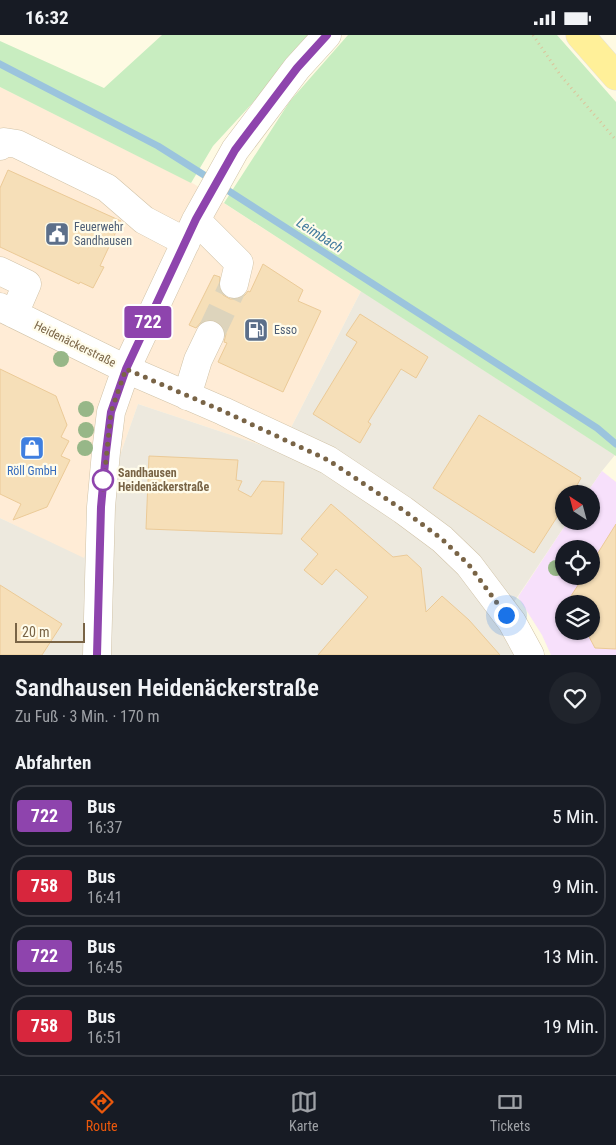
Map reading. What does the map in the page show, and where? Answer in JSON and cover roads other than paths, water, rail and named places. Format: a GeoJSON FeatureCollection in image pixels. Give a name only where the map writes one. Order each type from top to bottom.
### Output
{"type":"FeatureCollection","features":[{"type":"Feature","properties":{"kind":"main road"},"geometry":{"type":"LineString","coordinates":[[580,35],[616,76]]}},
{"type":"Feature","properties":{"kind":"street"},"geometry":{"type":"LineString","coordinates":[[97,655],[101,507],[106,452],[111,412],[126,369],[191,231],[235,150],[297,68],[327,35]]}},
{"type":"Feature","properties":{"kind":"street"},"geometry":{"type":"LineString","coordinates":[[0,145],[4,142],[17,144],[107,188],[144,220],[191,231],[239,263],[234,284]]}},
{"type":"Feature","properties":{"kind":"street"},"geometry":{"type":"LineString","coordinates":[[0,271],[27,283],[7,310]]}},
{"type":"Feature","properties":{"kind":"street","name":"Heidenäckerstraße"},"geometry":{"type":"LineString","coordinates":[[7,310],[126,369],[328,460],[403,510],[442,539],[469,565],[512,623],[530,655]]}},
{"type":"Feature","properties":{"kind":"street"},"geometry":{"type":"LineString","coordinates":[[187,396],[198,360],[210,335]]}},
{"type":"Feature","properties":{"kind":"waterway","name":"Leimbach"},"geometry":{"type":"LineString","coordinates":[[0,64],[158,146],[212,180]]}},
{"type":"Feature","properties":{"kind":"waterway","name":"Leimbach"},"geometry":{"type":"LineString","coordinates":[[221,186],[597,428],[616,444]]}},
{"type":"Feature","properties":{"kind":"tunnel"},"geometry":{"type":"LineString","coordinates":[[210,335],[234,284]]}},
{"type":"Feature","properties":{"kind":"place","name":"Feuerwehr Sandhausen"},"geometry":{"type":"Point","coordinates":[57,234]}},
{"type":"Feature","properties":{"kind":"place","name":"Esso"},"geometry":{"type":"Point","coordinates":[256,330]}},
{"type":"Feature","properties":{"kind":"place","name":"Röll GmbH"},"geometry":{"type":"Point","coordinates":[32,448]}},
{"type":"Feature","properties":{"kind":"place","name":"Sandhausen Heidenäckerstraße"},"geometry":{"type":"Point","coordinates":[103,480]}}]}
